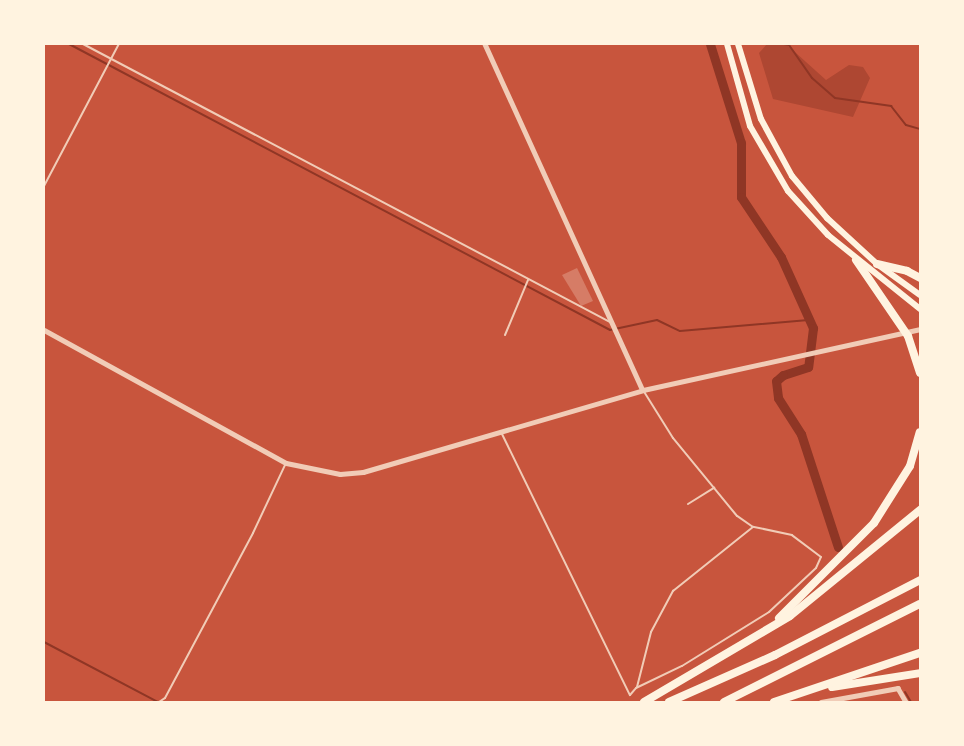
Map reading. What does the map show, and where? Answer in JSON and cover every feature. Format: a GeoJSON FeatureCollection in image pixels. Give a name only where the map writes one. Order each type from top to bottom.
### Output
{"type":"FeatureCollection","features":[{"type":"Feature","properties":{"kind":"highway"},"geometry":{"type":"LineString","coordinates":[[856,260],[898,318],[915,353],[921,373]]}},
{"type":"Feature","properties":{"kind":"highway"},"geometry":{"type":"LineString","coordinates":[[877,264],[906,270],[921,278]]}},
{"type":"Feature","properties":{"kind":"highway"},"geometry":{"type":"LineString","coordinates":[[771,625],[838,563],[874,522],[910,466],[921,432]]}},
{"type":"Feature","properties":{"kind":"highway"},"geometry":{"type":"LineString","coordinates":[[644,702],[771,625],[837,580],[921,510]]}},
{"type":"Feature","properties":{"kind":"highway"},"geometry":{"type":"LineString","coordinates":[[669,702],[775,655],[921,580]]}},
{"type":"Feature","properties":{"kind":"highway"},"geometry":{"type":"LineString","coordinates":[[724,702],[921,604]]}},
{"type":"Feature","properties":{"kind":"highway"},"geometry":{"type":"LineString","coordinates":[[776,702],[921,653]]}},
{"type":"Feature","properties":{"kind":"highway"},"geometry":{"type":"LineString","coordinates":[[776,702],[888,675],[921,674]]}},
{"type":"Feature","properties":{"kind":"main road"},"geometry":{"type":"LineString","coordinates":[[727,44],[742,104],[762,151],[801,208],[856,260],[921,309]]}},
{"type":"Feature","properties":{"kind":"main road"},"geometry":{"type":"LineString","coordinates":[[738,44],[754,101],[780,158],[807,196],[877,264],[921,295]]}},
{"type":"Feature","properties":{"kind":"street"},"geometry":{"type":"LineString","coordinates":[[485,44],[643,390]]}},
{"type":"Feature","properties":{"kind":"street"},"geometry":{"type":"LineString","coordinates":[[44,330],[286,462],[321,473],[363,472],[643,390],[921,328]]}},
{"type":"Feature","properties":{"kind":"street"},"geometry":{"type":"LineString","coordinates":[[821,702],[898,688],[906,702]]}},
{"type":"Feature","properties":{"kind":"lane"},"geometry":{"type":"LineString","coordinates":[[83,44],[613,324]]}},
{"type":"Feature","properties":{"kind":"lane"},"geometry":{"type":"LineString","coordinates":[[44,186],[119,44]]}},
{"type":"Feature","properties":{"kind":"lane"},"geometry":{"type":"LineString","coordinates":[[505,335],[528,279]]}},
{"type":"Feature","properties":{"kind":"lane"},"geometry":{"type":"LineString","coordinates":[[501,432],[630,695],[636,688],[682,666],[769,612],[816,568],[821,557],[792,534],[753,527],[737,516],[673,438],[643,390]]}},
{"type":"Feature","properties":{"kind":"lane"},"geometry":{"type":"LineString","coordinates":[[160,701],[253,533],[286,462]]}},
{"type":"Feature","properties":{"kind":"lane"},"geometry":{"type":"LineString","coordinates":[[688,504],[714,489]]}},
{"type":"Feature","properties":{"kind":"lane"},"geometry":{"type":"LineString","coordinates":[[636,688],[651,632],[673,591],[753,527]]}},
{"type":"Feature","properties":{"kind":"shaded area"},"geometry":{"type":"Polygon","coordinates":[[[767,44],[786,44],[826,80],[849,65],[863,67],[870,78],[853,117],[773,99],[759,53],[767,44]]]}},
{"type":"Feature","properties":{"kind":"building"},"geometry":{"type":"Polygon","coordinates":[[[577,268],[593,301],[581,306],[562,275],[577,268]]]}},
{"type":"Feature","properties":{"kind":"waterway"},"geometry":{"type":"LineString","coordinates":[[69,44],[610,330],[657,320],[680,331],[809,320]]}},
{"type":"Feature","properties":{"kind":"waterway"},"geometry":{"type":"LineString","coordinates":[[710,44],[741,143],[741,197],[781,257],[813,328],[808,367],[783,375],[776,381],[778,398],[801,434],[838,547]]}},
{"type":"Feature","properties":{"kind":"waterway"},"geometry":{"type":"LineString","coordinates":[[784,44],[789,45],[812,78],[835,98],[891,106],[906,125],[920,129]]}},
{"type":"Feature","properties":{"kind":"waterway"},"geometry":{"type":"LineString","coordinates":[[44,642],[158,702]]}},
{"type":"Feature","properties":{"kind":"waterway"},"geometry":{"type":"LineString","coordinates":[[905,692],[911,702]]}}]}
